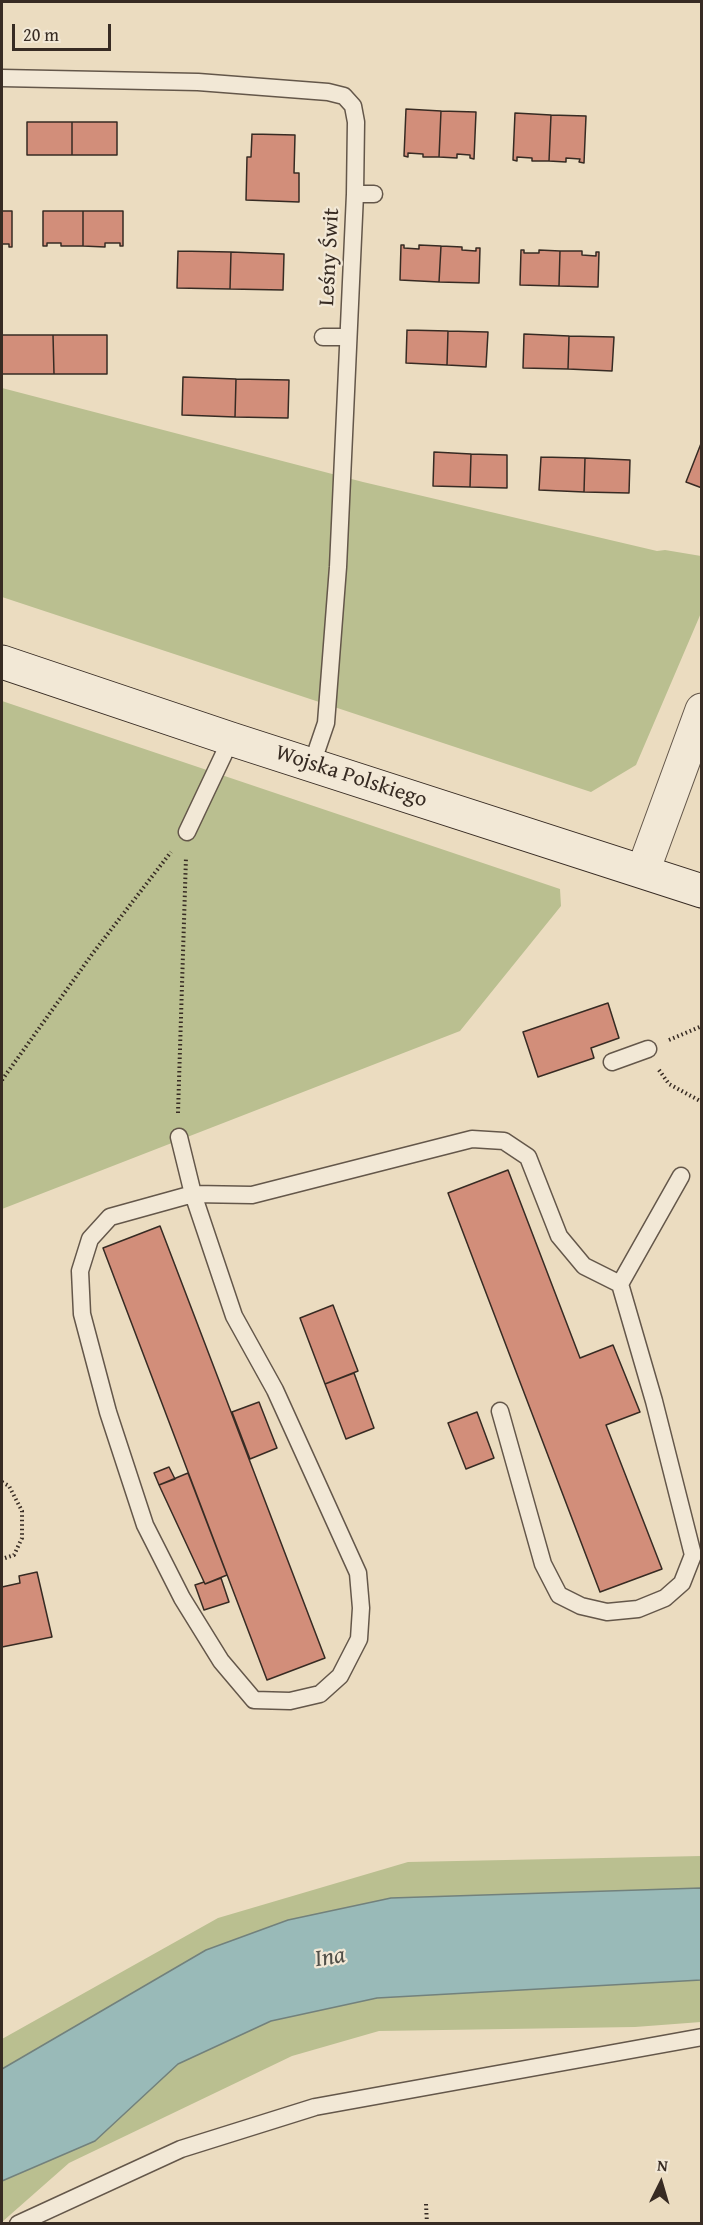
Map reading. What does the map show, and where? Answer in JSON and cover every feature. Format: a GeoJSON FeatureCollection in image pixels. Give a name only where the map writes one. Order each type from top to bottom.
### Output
{"type":"FeatureCollection","features":[{"type":"Feature","properties":{"kind":"street","name":"Wojska Polskiego"},"geometry":{"type":"LineString","coordinates":[[2,662],[231,739],[702,891]]}},
{"type":"Feature","properties":{"kind":"street"},"geometry":{"type":"LineString","coordinates":[[643,871],[702,710]]}},
{"type":"Feature","properties":{"kind":"lane","name":"Leśny Świt"},"geometry":{"type":"LineString","coordinates":[[2,78],[198,82],[328,92],[344,96],[353,106],[356,122],[355,194],[348,337],[352,407],[326,723],[312,764]]}},
{"type":"Feature","properties":{"kind":"lane"},"geometry":{"type":"LineString","coordinates":[[355,194],[374,194]]}},
{"type":"Feature","properties":{"kind":"lane"},"geometry":{"type":"LineString","coordinates":[[323,337],[348,337]]}},
{"type":"Feature","properties":{"kind":"lane"},"geometry":{"type":"LineString","coordinates":[[187,832],[231,739]]}},
{"type":"Feature","properties":{"kind":"lane"},"geometry":{"type":"LineString","coordinates":[[612,1062],[648,1049]]}},
{"type":"Feature","properties":{"kind":"lane"},"geometry":{"type":"LineString","coordinates":[[179,1137],[193,1194],[234,1316],[275,1390],[358,1573],[361,1608],[359,1639],[340,1676],[320,1694],[290,1701],[254,1700],[221,1661],[182,1598],[145,1525],[108,1412],[82,1314],[80,1271],[90,1239],[110,1217],[193,1194],[252,1195],[472,1139],[504,1141],[528,1157],[559,1236],[584,1266],[620,1284]]}},
{"type":"Feature","properties":{"kind":"lane"},"geometry":{"type":"LineString","coordinates":[[500,1411],[543,1564],[559,1595],[581,1606],[607,1612],[638,1609],[665,1598],[682,1583],[693,1554],[654,1401],[620,1284],[681,1176]]}},
{"type":"Feature","properties":{"kind":"lane"},"geometry":{"type":"LineString","coordinates":[[18,2223],[181,2149],[315,2107],[702,2037]]}},
{"type":"Feature","properties":{"kind":"path"},"geometry":{"type":"LineString","coordinates":[[2,1080],[100,944],[187,832]]}},
{"type":"Feature","properties":{"kind":"path"},"geometry":{"type":"LineString","coordinates":[[179,1137],[177,1096],[187,832]]}},
{"type":"Feature","properties":{"kind":"path"},"geometry":{"type":"LineString","coordinates":[[702,1026],[648,1049],[661,1075],[669,1084],[702,1101]]}},
{"type":"Feature","properties":{"kind":"path"},"geometry":{"type":"LineString","coordinates":[[2,1482],[9,1486],[22,1511],[22,1538],[14,1555],[2,1559]]}},
{"type":"Feature","properties":{"kind":"path"},"geometry":{"type":"LineString","coordinates":[[426,2204],[427,2223]]}},
{"type":"Feature","properties":{"kind":"green space"},"geometry":{"type":"Polygon","coordinates":[[[2,388],[363,482],[657,551],[665,550],[701,556],[701,613],[636,765],[591,792],[2,597],[2,388]]]}},
{"type":"Feature","properties":{"kind":"green space"},"geometry":{"type":"Polygon","coordinates":[[[2,701],[560,889],[561,906],[460,1031],[2,1209],[2,701]]]}},
{"type":"Feature","properties":{"kind":"green space"},"geometry":{"type":"Polygon","coordinates":[[[701,1856],[701,2022],[635,2027],[379,2031],[292,2056],[69,2163],[2,2222],[2,2039],[218,1918],[408,1862],[701,1856]]]}},
{"type":"Feature","properties":{"kind":"water","name":"Ina"},"geometry":{"type":"Polygon","coordinates":[[[701,1888],[701,1980],[377,1998],[271,2021],[178,2064],[95,2141],[2,2181],[2,2069],[206,1950],[288,1920],[391,1898],[701,1888]]]}},
{"type":"Feature","properties":{"kind":"building"},"geometry":{"type":"Polygon","coordinates":[[[406,109],[441,111],[439,157],[423,157],[423,154],[408,153],[408,157],[404,156],[406,109]]]}},
{"type":"Feature","properties":{"kind":"building"},"geometry":{"type":"Polygon","coordinates":[[[441,111],[476,112],[474,159],[470,158],[470,155],[457,154],[457,158],[439,157],[441,111]]]}},
{"type":"Feature","properties":{"kind":"building"},"geometry":{"type":"Polygon","coordinates":[[[515,113],[551,115],[549,161],[532,161],[532,158],[517,157],[517,161],[513,160],[515,113]]]}},
{"type":"Feature","properties":{"kind":"building"},"geometry":{"type":"Polygon","coordinates":[[[551,115],[586,116],[584,163],[579,162],[580,159],[566,158],[566,162],[549,161],[551,115]]]}},
{"type":"Feature","properties":{"kind":"building"},"geometry":{"type":"Polygon","coordinates":[[[27,122],[72,122],[72,155],[27,155],[27,122]]]}},
{"type":"Feature","properties":{"kind":"building"},"geometry":{"type":"Polygon","coordinates":[[[72,122],[117,122],[117,155],[72,155],[72,122]]]}},
{"type":"Feature","properties":{"kind":"building"},"geometry":{"type":"Polygon","coordinates":[[[252,134],[295,135],[294,173],[299,173],[299,202],[246,200],[247,157],[251,157],[252,134]]]}},
{"type":"Feature","properties":{"kind":"building"},"geometry":{"type":"Polygon","coordinates":[[[2,211],[12,211],[12,247],[9,247],[9,244],[2,244],[2,211]]]}},
{"type":"Feature","properties":{"kind":"building"},"geometry":{"type":"Polygon","coordinates":[[[43,211],[83,211],[83,246],[61,246],[61,243],[47,243],[47,246],[43,246],[43,211]]]}},
{"type":"Feature","properties":{"kind":"building"},"geometry":{"type":"Polygon","coordinates":[[[83,211],[123,211],[123,246],[120,246],[120,243],[105,243],[105,247],[83,246],[83,211]]]}},
{"type":"Feature","properties":{"kind":"building"},"geometry":{"type":"Polygon","coordinates":[[[401,245],[404,245],[404,248],[419,249],[419,245],[441,246],[439,282],[400,280],[401,245]]]}},
{"type":"Feature","properties":{"kind":"building"},"geometry":{"type":"Polygon","coordinates":[[[441,246],[462,247],[462,250],[476,251],[476,248],[480,248],[479,283],[439,282],[441,246]]]}},
{"type":"Feature","properties":{"kind":"building"},"geometry":{"type":"Polygon","coordinates":[[[521,250],[524,250],[524,253],[539,253],[539,250],[560,251],[559,286],[520,285],[521,250]]]}},
{"type":"Feature","properties":{"kind":"building"},"geometry":{"type":"Polygon","coordinates":[[[178,251],[231,252],[230,289],[177,288],[178,251]]]}},
{"type":"Feature","properties":{"kind":"building"},"geometry":{"type":"Polygon","coordinates":[[[560,251],[582,251],[582,255],[596,256],[596,252],[599,252],[598,287],[559,286],[560,251]]]}},
{"type":"Feature","properties":{"kind":"building"},"geometry":{"type":"Polygon","coordinates":[[[231,252],[284,254],[283,290],[230,289],[231,252]]]}},
{"type":"Feature","properties":{"kind":"building"},"geometry":{"type":"Polygon","coordinates":[[[407,330],[448,331],[447,365],[406,363],[407,330]]]}},
{"type":"Feature","properties":{"kind":"building"},"geometry":{"type":"Polygon","coordinates":[[[448,331],[488,332],[486,367],[447,365],[448,331]]]}},
{"type":"Feature","properties":{"kind":"building"},"geometry":{"type":"Polygon","coordinates":[[[524,334],[569,336],[568,369],[523,368],[524,334]]]}},
{"type":"Feature","properties":{"kind":"building"},"geometry":{"type":"Polygon","coordinates":[[[2,335],[53,335],[54,374],[2,374],[2,335]]]}},
{"type":"Feature","properties":{"kind":"building"},"geometry":{"type":"Polygon","coordinates":[[[53,335],[107,335],[107,374],[54,374],[53,335]]]}},
{"type":"Feature","properties":{"kind":"building"},"geometry":{"type":"Polygon","coordinates":[[[569,336],[614,337],[612,371],[568,369],[569,336]]]}},
{"type":"Feature","properties":{"kind":"building"},"geometry":{"type":"Polygon","coordinates":[[[183,377],[236,379],[235,417],[182,415],[183,377]]]}},
{"type":"Feature","properties":{"kind":"building"},"geometry":{"type":"Polygon","coordinates":[[[236,379],[289,380],[288,418],[235,417],[236,379]]]}},
{"type":"Feature","properties":{"kind":"building"},"geometry":{"type":"Polygon","coordinates":[[[702,441],[702,488],[686,482],[702,441]]]}},
{"type":"Feature","properties":{"kind":"building"},"geometry":{"type":"Polygon","coordinates":[[[434,452],[471,454],[470,487],[433,486],[434,452]]]}},
{"type":"Feature","properties":{"kind":"building"},"geometry":{"type":"Polygon","coordinates":[[[471,454],[507,455],[507,488],[470,487],[471,454]]]}},
{"type":"Feature","properties":{"kind":"building"},"geometry":{"type":"Polygon","coordinates":[[[541,457],[585,458],[584,492],[539,490],[541,457]]]}},
{"type":"Feature","properties":{"kind":"building"},"geometry":{"type":"Polygon","coordinates":[[[585,458],[630,460],[629,493],[584,492],[585,458]]]}},
{"type":"Feature","properties":{"kind":"building"},"geometry":{"type":"Polygon","coordinates":[[[608,1003],[619,1038],[591,1048],[594,1058],[538,1077],[523,1032],[608,1003]]]}},
{"type":"Feature","properties":{"kind":"building"},"geometry":{"type":"Polygon","coordinates":[[[508,1170],[580,1358],[613,1345],[640,1412],[606,1425],[662,1569],[600,1592],[448,1193],[508,1170]]]}},
{"type":"Feature","properties":{"kind":"building"},"geometry":{"type":"Polygon","coordinates":[[[160,1226],[325,1658],[267,1680],[103,1248],[160,1226]]]}},
{"type":"Feature","properties":{"kind":"building"},"geometry":{"type":"Polygon","coordinates":[[[333,1305],[358,1371],[325,1384],[300,1318],[333,1305]]]}},
{"type":"Feature","properties":{"kind":"building"},"geometry":{"type":"Polygon","coordinates":[[[354,1373],[374,1428],[346,1439],[325,1384],[354,1373]]]}},
{"type":"Feature","properties":{"kind":"building"},"geometry":{"type":"Polygon","coordinates":[[[259,1402],[277,1448],[250,1459],[232,1412],[259,1402]]]}},
{"type":"Feature","properties":{"kind":"building"},"geometry":{"type":"Polygon","coordinates":[[[477,1412],[494,1458],[466,1469],[448,1423],[477,1412]]]}},
{"type":"Feature","properties":{"kind":"building"},"geometry":{"type":"Polygon","coordinates":[[[169,1467],[175,1479],[159,1485],[154,1473],[169,1467]]]}},
{"type":"Feature","properties":{"kind":"building"},"geometry":{"type":"Polygon","coordinates":[[[188,1473],[227,1575],[205,1584],[159,1485],[188,1473]]]}},
{"type":"Feature","properties":{"kind":"building"},"geometry":{"type":"Polygon","coordinates":[[[37,1572],[52,1637],[2,1647],[2,1587],[20,1583],[19,1576],[37,1572]]]}},
{"type":"Feature","properties":{"kind":"building"},"geometry":{"type":"Polygon","coordinates":[[[221,1578],[229,1602],[204,1610],[195,1585],[221,1578]]]}}]}
